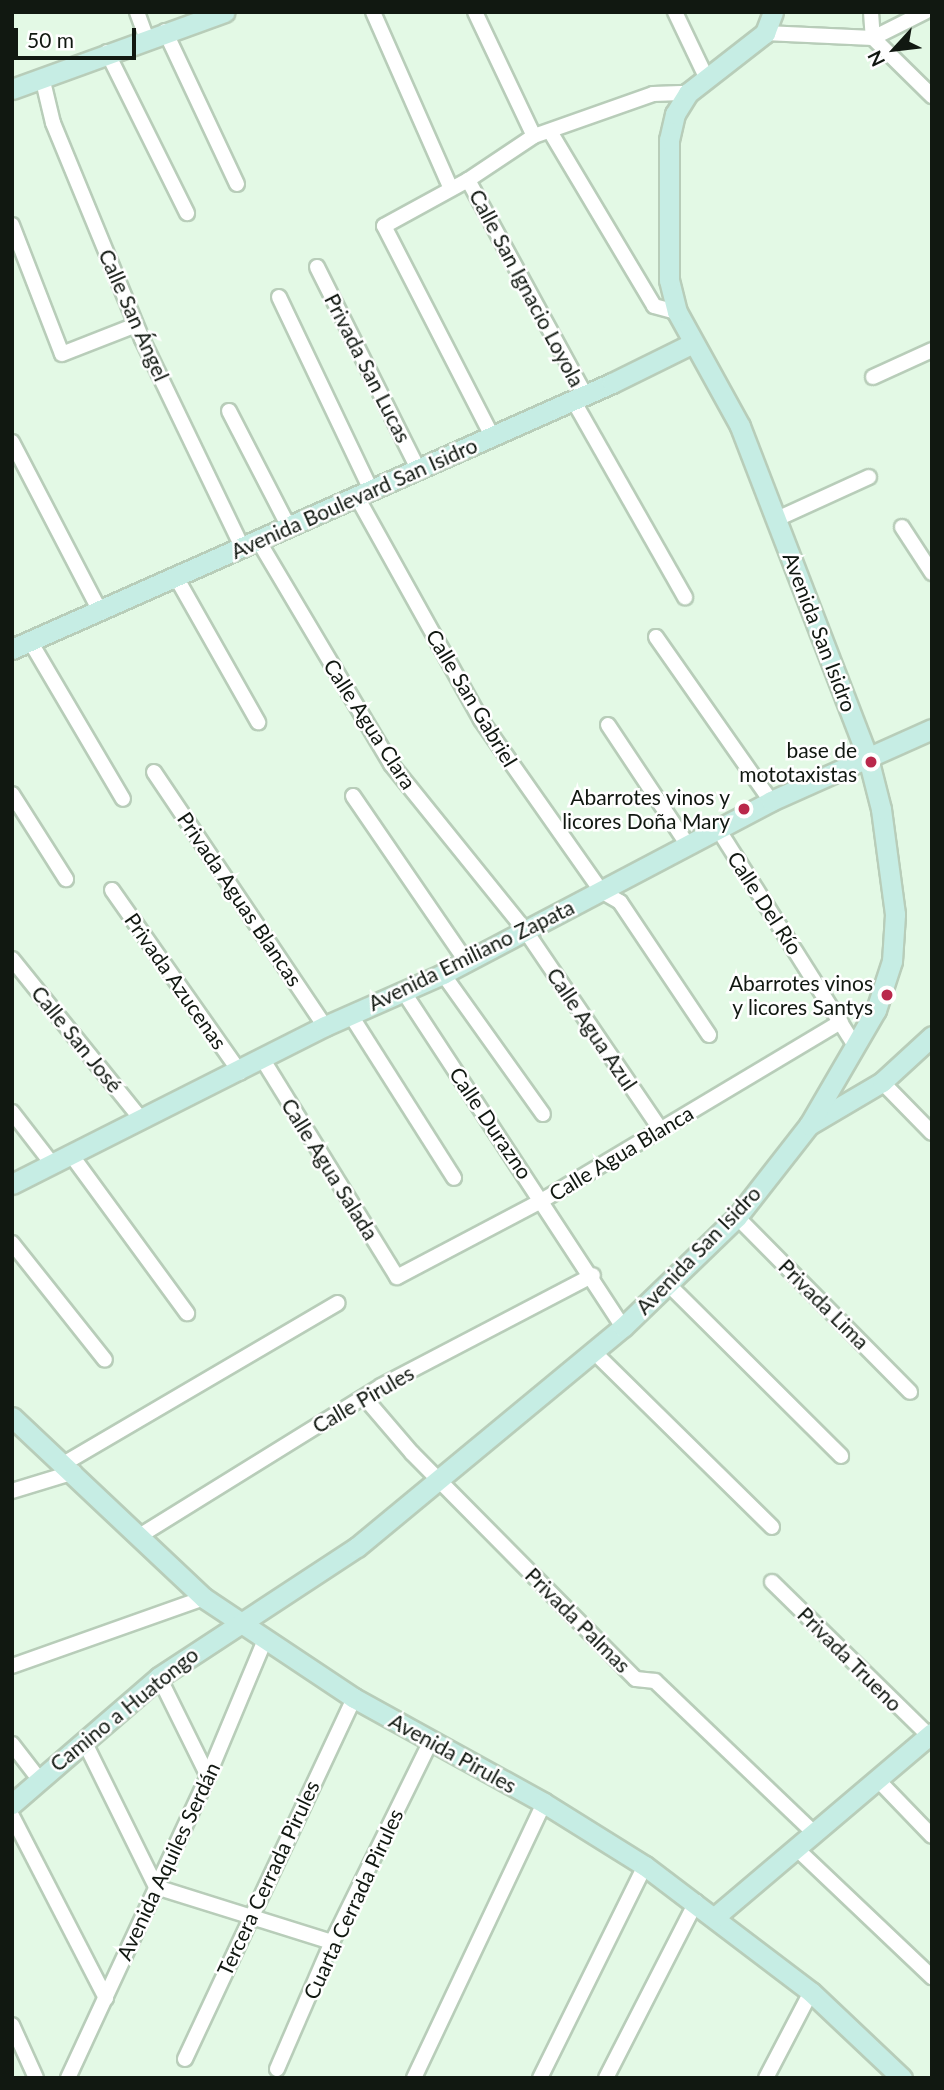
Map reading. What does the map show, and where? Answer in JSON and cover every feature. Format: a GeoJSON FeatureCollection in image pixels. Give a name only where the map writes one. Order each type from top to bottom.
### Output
{"type":"FeatureCollection","features":[{"type":"Feature","properties":{"kind":"main road"},"geometry":{"type":"LineString","coordinates":[[12,89],[156,34],[225,12]]}},
{"type":"Feature","properties":{"kind":"main road"},"geometry":{"type":"LineString","coordinates":[[765,33],[773,12]]}},
{"type":"Feature","properties":{"kind":"main road","name":"Avenida San Isidro"},"geometry":{"type":"LineString","coordinates":[[242,1623],[357,1547],[623,1326],[668,1284],[737,1217],[808,1125],[876,1010],[892,961],[895,914],[881,809],[868,758],[740,426],[677,312],[670,280],[669,140],[675,114],[688,93],[765,33]]}},
{"type":"Feature","properties":{"kind":"main road","name":"Avenida Boulevard San Isidro"},"geometry":{"type":"LineString","coordinates":[[18,643],[100,611],[289,527],[579,398],[693,343]]}},
{"type":"Feature","properties":{"kind":"main road","name":"Avenida Emiliano Zapata"},"geometry":{"type":"LineString","coordinates":[[12,1184],[240,1072],[325,1026],[443,974],[771,801],[932,729]]}},
{"type":"Feature","properties":{"kind":"main road"},"geometry":{"type":"LineString","coordinates":[[808,1125],[882,1082],[931,1038]]}},
{"type":"Feature","properties":{"kind":"main road","name":"Avenida Pirules"},"geometry":{"type":"LineString","coordinates":[[12,1417],[70,1467],[204,1598],[242,1623],[264,1642],[354,1698],[544,1803],[645,1866],[716,1916],[811,1992],[902,2078]]}},
{"type":"Feature","properties":{"kind":"main road","name":"Camino a Huatongo"},"geometry":{"type":"LineString","coordinates":[[12,1804],[159,1677],[218,1634],[242,1623]]}},
{"type":"Feature","properties":{"kind":"main road"},"geometry":{"type":"LineString","coordinates":[[716,1916],[798,1850],[930,1734]]}},
{"type":"Feature","properties":{"kind":"street"},"geometry":{"type":"LineString","coordinates":[[137,12],[156,34],[236,184]]}},
{"type":"Feature","properties":{"kind":"street"},"geometry":{"type":"LineString","coordinates":[[373,12],[451,189]]}},
{"type":"Feature","properties":{"kind":"street"},"geometry":{"type":"LineString","coordinates":[[475,12],[534,136]]}},
{"type":"Feature","properties":{"kind":"street"},"geometry":{"type":"LineString","coordinates":[[675,12],[706,78]]}},
{"type":"Feature","properties":{"kind":"street"},"geometry":{"type":"LineString","coordinates":[[872,12],[873,38],[932,96]]}},
{"type":"Feature","properties":{"kind":"street"},"geometry":{"type":"LineString","coordinates":[[765,33],[873,38],[925,12]]}},
{"type":"Feature","properties":{"kind":"street"},"geometry":{"type":"LineString","coordinates":[[107,52],[187,213]]}},
{"type":"Feature","properties":{"kind":"street","name":"Calle San Ángel"},"geometry":{"type":"LineString","coordinates":[[41,77],[53,123],[136,325],[250,544]]}},
{"type":"Feature","properties":{"kind":"street"},"geometry":{"type":"LineString","coordinates":[[492,436],[384,226],[468,180],[534,136],[551,133],[653,94],[688,93]]}},
{"type":"Feature","properties":{"kind":"street"},"geometry":{"type":"LineString","coordinates":[[551,133],[654,306],[677,312]]}},
{"type":"Feature","properties":{"kind":"street","name":"Calle San Ignacio Loyola"},"geometry":{"type":"LineString","coordinates":[[468,180],[579,398],[685,597]]}},
{"type":"Feature","properties":{"kind":"street"},"geometry":{"type":"LineString","coordinates":[[12,225],[62,354],[136,325]]}},
{"type":"Feature","properties":{"kind":"street","name":"Privada San Lucas"},"geometry":{"type":"LineString","coordinates":[[317,267],[418,469]]}},
{"type":"Feature","properties":{"kind":"street","name":"Calle San Gabriel"},"geometry":{"type":"LineString","coordinates":[[279,297],[364,493],[481,720],[601,891],[620,902],[709,1035]]}},
{"type":"Feature","properties":{"kind":"street"},"geometry":{"type":"LineString","coordinates":[[873,377],[932,350]]}},
{"type":"Feature","properties":{"kind":"street"},"geometry":{"type":"LineString","coordinates":[[229,411],[289,527]]}},
{"type":"Feature","properties":{"kind":"street"},"geometry":{"type":"LineString","coordinates":[[12,442],[100,611]]}},
{"type":"Feature","properties":{"kind":"street"},"geometry":{"type":"LineString","coordinates":[[776,519],[869,477]]}},
{"type":"Feature","properties":{"kind":"street"},"geometry":{"type":"LineString","coordinates":[[902,527],[932,573]]}},
{"type":"Feature","properties":{"kind":"street","name":"Calle Agua Clara"},"geometry":{"type":"LineString","coordinates":[[250,544],[391,764],[525,930]]}},
{"type":"Feature","properties":{"kind":"street"},"geometry":{"type":"LineString","coordinates":[[176,577],[258,722]]}},
{"type":"Feature","properties":{"kind":"street"},"geometry":{"type":"LineString","coordinates":[[656,637],[771,801]]}},
{"type":"Feature","properties":{"kind":"street"},"geometry":{"type":"LineString","coordinates":[[18,643],[123,799]]}},
{"type":"Feature","properties":{"kind":"street"},"geometry":{"type":"LineString","coordinates":[[608,725],[687,845]]}},
{"type":"Feature","properties":{"kind":"street","name":"Privada Aguas Blancas"},"geometry":{"type":"LineString","coordinates":[[154,772],[325,1026]]}},
{"type":"Feature","properties":{"kind":"street"},"geometry":{"type":"LineString","coordinates":[[12,794],[66,879]]}},
{"type":"Feature","properties":{"kind":"street"},"geometry":{"type":"LineString","coordinates":[[353,796],[466,961]]}},
{"type":"Feature","properties":{"kind":"street","name":"Calle Del Río"},"geometry":{"type":"LineString","coordinates":[[718,829],[856,1047]]}},
{"type":"Feature","properties":{"kind":"street","name":"Privada Azucenas"},"geometry":{"type":"LineString","coordinates":[[112,890],[240,1072]]}},
{"type":"Feature","properties":{"kind":"street","name":"Calle Agua Azul"},"geometry":{"type":"LineString","coordinates":[[525,930],[660,1129]]}},
{"type":"Feature","properties":{"kind":"street","name":"Calle San José"},"geometry":{"type":"LineString","coordinates":[[12,959],[141,1119]]}},
{"type":"Feature","properties":{"kind":"street"},"geometry":{"type":"LineString","coordinates":[[443,974],[542,1114]]}},
{"type":"Feature","properties":{"kind":"street","name":"Calle Durazno"},"geometry":{"type":"LineString","coordinates":[[403,991],[593,1275],[623,1326]]}},
{"type":"Feature","properties":{"kind":"street"},"geometry":{"type":"LineString","coordinates":[[350,1014],[454,1178]]}},
{"type":"Feature","properties":{"kind":"street","name":"Calle Agua Blanca"},"geometry":{"type":"LineString","coordinates":[[397,1277],[543,1200],[841,1022]]}},
{"type":"Feature","properties":{"kind":"street","name":"Calle Agua Salada"},"geometry":{"type":"LineString","coordinates":[[263,1060],[397,1277]]}},
{"type":"Feature","properties":{"kind":"street"},"geometry":{"type":"LineString","coordinates":[[882,1082],[932,1133]]}},
{"type":"Feature","properties":{"kind":"street"},"geometry":{"type":"LineString","coordinates":[[12,1112],[53,1165]]}},
{"type":"Feature","properties":{"kind":"street"},"geometry":{"type":"LineString","coordinates":[[72,1156],[187,1313]]}},
{"type":"Feature","properties":{"kind":"street","name":"Privada Lima"},"geometry":{"type":"LineString","coordinates":[[737,1217],[910,1392]]}},
{"type":"Feature","properties":{"kind":"street"},"geometry":{"type":"LineString","coordinates":[[12,1243],[105,1360]]}},
{"type":"Feature","properties":{"kind":"street","name":"Calle Pirules"},"geometry":{"type":"LineString","coordinates":[[141,1535],[364,1397],[593,1275]]}},
{"type":"Feature","properties":{"kind":"street"},"geometry":{"type":"LineString","coordinates":[[668,1284],[841,1456]]}},
{"type":"Feature","properties":{"kind":"street"},"geometry":{"type":"LineString","coordinates":[[12,1491],[70,1467],[338,1303]]}},
{"type":"Feature","properties":{"kind":"street"},"geometry":{"type":"LineString","coordinates":[[593,1351],[772,1527]]}},
{"type":"Feature","properties":{"kind":"street","name":"Privada Palmas"},"geometry":{"type":"LineString","coordinates":[[364,1397],[439,1480],[636,1679],[655,1681],[815,1835]]}},
{"type":"Feature","properties":{"kind":"street","name":"Privada Trueno"},"geometry":{"type":"LineString","coordinates":[[772,1581],[930,1734]]}},
{"type":"Feature","properties":{"kind":"street"},"geometry":{"type":"LineString","coordinates":[[12,1666],[204,1598]]}},
{"type":"Feature","properties":{"kind":"street","name":"Avenida Aquiles Serdán"},"geometry":{"type":"LineString","coordinates":[[68,2078],[208,1776],[264,1642]]}},
{"type":"Feature","properties":{"kind":"street"},"geometry":{"type":"LineString","coordinates":[[159,1677],[208,1776]]}},
{"type":"Feature","properties":{"kind":"street","name":"Tercera Cerrada Pirules"},"geometry":{"type":"LineString","coordinates":[[185,2059],[248,1917],[354,1698]]}},
{"type":"Feature","properties":{"kind":"street"},"geometry":{"type":"LineString","coordinates":[[84,1741],[156,1887],[332,1942]]}},
{"type":"Feature","properties":{"kind":"street","name":"Cuarta Cerrada Pirules"},"geometry":{"type":"LineString","coordinates":[[277,2069],[332,1942],[431,1741]]}},
{"type":"Feature","properties":{"kind":"street"},"geometry":{"type":"LineString","coordinates":[[12,1744],[39,1779]]}},
{"type":"Feature","properties":{"kind":"street"},"geometry":{"type":"LineString","coordinates":[[877,1779],[932,1836]]}},
{"type":"Feature","properties":{"kind":"street"},"geometry":{"type":"LineString","coordinates":[[414,2078],[544,1803]]}},
{"type":"Feature","properties":{"kind":"street"},"geometry":{"type":"LineString","coordinates":[[12,1816],[106,1998]]}},
{"type":"Feature","properties":{"kind":"street"},"geometry":{"type":"LineString","coordinates":[[798,1850],[932,1977]]}},
{"type":"Feature","properties":{"kind":"street"},"geometry":{"type":"LineString","coordinates":[[540,2078],[645,1866]]}},
{"type":"Feature","properties":{"kind":"street"},"geometry":{"type":"LineString","coordinates":[[607,2078],[696,1902]]}},
{"type":"Feature","properties":{"kind":"street"},"geometry":{"type":"LineString","coordinates":[[766,2078],[811,1992]]}},
{"type":"Feature","properties":{"kind":"street"},"geometry":{"type":"LineString","coordinates":[[12,2025],[36,2078]]}},
{"type":"Feature","properties":{"kind":"place","name":"base de mototaxistas"},"geometry":{"type":"Point","coordinates":[871,762]}},
{"type":"Feature","properties":{"kind":"place","name":"Abarrotes vinos y licores Doña Mary"},"geometry":{"type":"Point","coordinates":[744,809]}},
{"type":"Feature","properties":{"kind":"place","name":"Abarrotes vinos y licores Santys"},"geometry":{"type":"Point","coordinates":[887,995]}}]}
